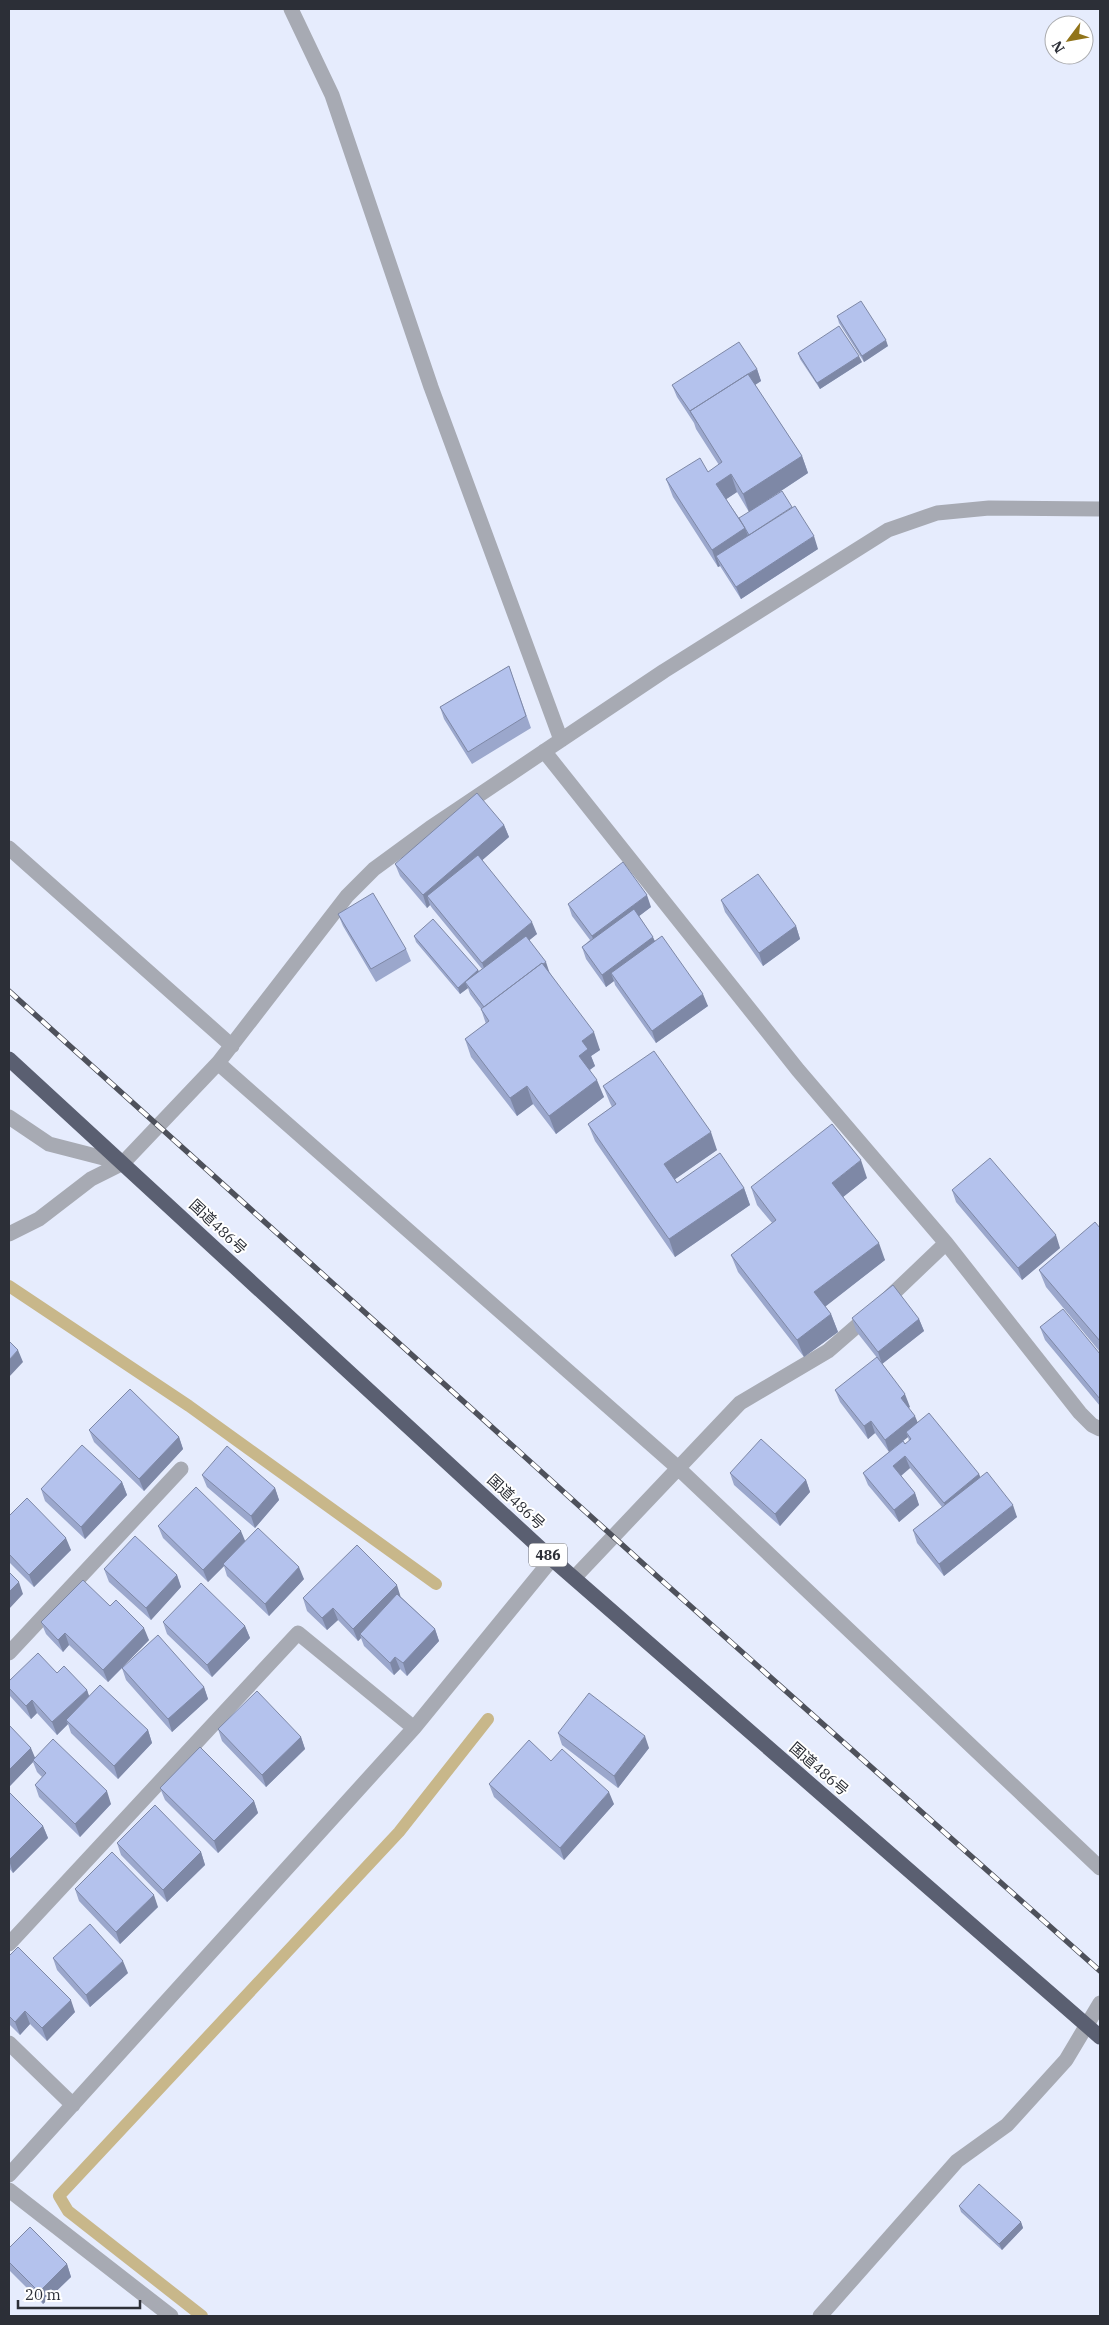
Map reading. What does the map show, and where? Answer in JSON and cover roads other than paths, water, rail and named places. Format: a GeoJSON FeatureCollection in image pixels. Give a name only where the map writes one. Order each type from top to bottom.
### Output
{"type":"FeatureCollection","features":[{"type":"Feature","properties":{"kind":"highway","name":"国道486号"},"geometry":{"type":"LineString","coordinates":[[9,1059],[552,1559],[1100,2037]]}},
{"type":"Feature","properties":{"kind":"street"},"geometry":{"type":"LineString","coordinates":[[291,9],[332,95],[431,387],[560,740]]}},
{"type":"Feature","properties":{"kind":"street"},"geometry":{"type":"LineString","coordinates":[[9,1234],[40,1219],[91,1179],[123,1163],[218,1063],[347,896],[374,869],[544,750],[664,671],[888,530],[936,513],[988,508],[1100,509]]}},
{"type":"Feature","properties":{"kind":"street"},"geometry":{"type":"LineString","coordinates":[[544,750],[798,1070],[946,1243],[1080,1413],[1100,1430]]}},
{"type":"Feature","properties":{"kind":"street"},"geometry":{"type":"LineString","coordinates":[[9,848],[232,1046]]}},
{"type":"Feature","properties":{"kind":"street"},"geometry":{"type":"LineString","coordinates":[[218,1063],[677,1467],[1100,1868]]}},
{"type":"Feature","properties":{"kind":"street"},"geometry":{"type":"LineString","coordinates":[[9,1117],[49,1144],[123,1163]]}},
{"type":"Feature","properties":{"kind":"street"},"geometry":{"type":"LineString","coordinates":[[574,1578],[677,1467],[740,1403],[828,1351],[881,1305],[946,1243]]}},
{"type":"Feature","properties":{"kind":"street"},"geometry":{"type":"LineString","coordinates":[[9,1653],[181,1469]]}},
{"type":"Feature","properties":{"kind":"street"},"geometry":{"type":"LineString","coordinates":[[9,2175],[414,1728],[552,1559]]}},
{"type":"Feature","properties":{"kind":"street"},"geometry":{"type":"LineString","coordinates":[[9,1944],[298,1633],[414,1728]]}},
{"type":"Feature","properties":{"kind":"street"},"geometry":{"type":"LineString","coordinates":[[820,2316],[957,2162],[1006,2125],[1066,2060],[1100,2003]]}},
{"type":"Feature","properties":{"kind":"street"},"geometry":{"type":"LineString","coordinates":[[9,2043],[73,2105]]}},
{"type":"Feature","properties":{"kind":"street"},"geometry":{"type":"LineString","coordinates":[[9,2190],[171,2316]]}},
{"type":"Feature","properties":{"kind":"waterway"},"geometry":{"type":"LineString","coordinates":[[9,1286],[189,1406],[436,1584]]}},
{"type":"Feature","properties":{"kind":"waterway"},"geometry":{"type":"LineString","coordinates":[[202,2316],[68,2211],[59,2196],[399,1832],[488,1719]]}},
{"type":"Feature","properties":{"kind":"railway"},"geometry":{"type":"LineString","coordinates":[[9,991],[659,1578],[1100,1971]]}}]}
